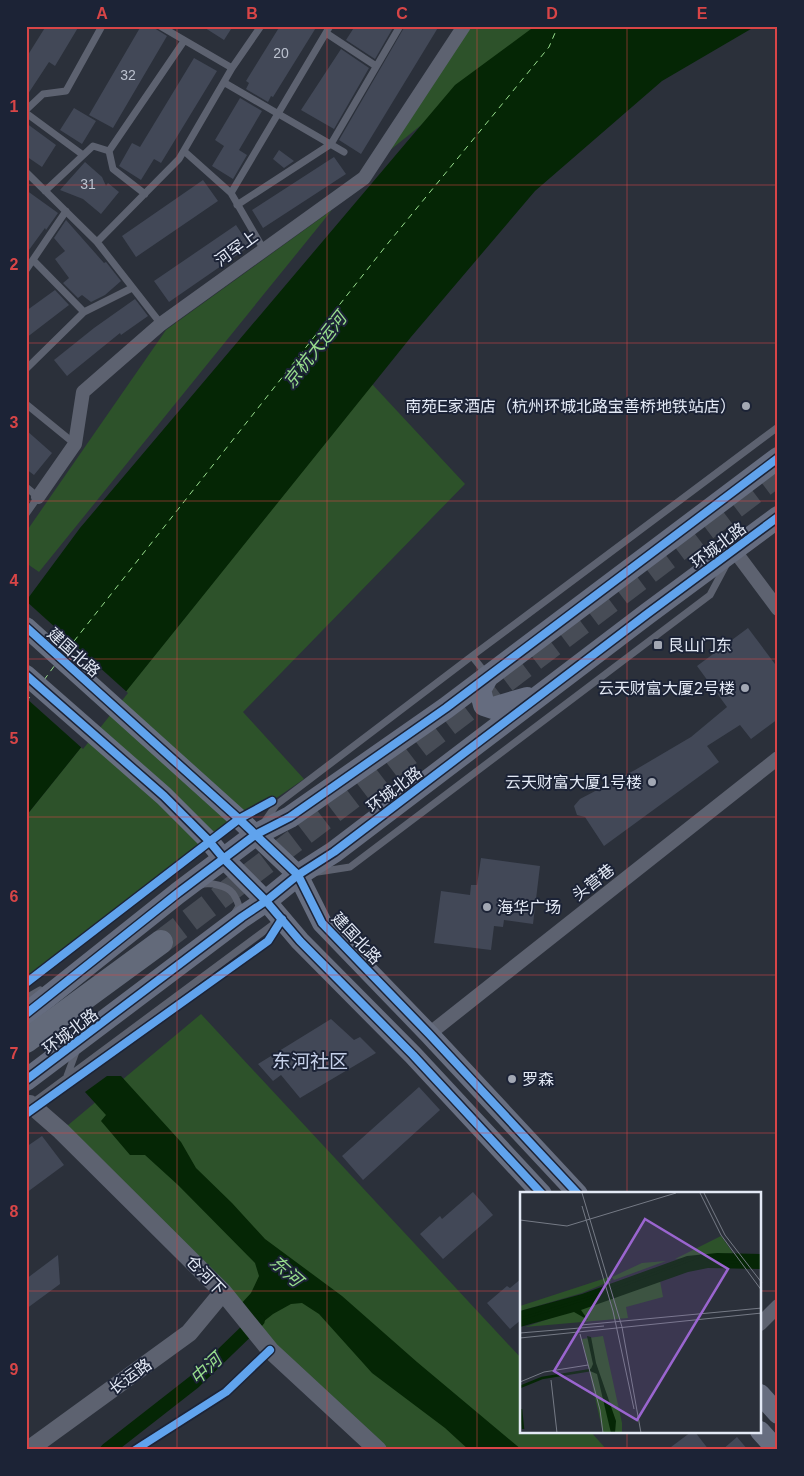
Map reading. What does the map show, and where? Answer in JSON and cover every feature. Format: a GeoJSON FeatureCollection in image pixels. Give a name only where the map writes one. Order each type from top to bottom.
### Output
{"type":"FeatureCollection","features":[{"type":"Feature","properties":{"kind":"highway"},"geometry":{"type":"LineString","coordinates":[[26,1041],[161,942]]}},
{"type":"Feature","properties":{"kind":"main road","name":"环城北路"},"geometry":{"type":"LineString","coordinates":[[26,1014],[255,835],[290,817],[446,708],[778,458]]}},
{"type":"Feature","properties":{"kind":"main road","name":"环城北路"},"geometry":{"type":"LineString","coordinates":[[26,1080],[242,917],[266,901],[298,875],[334,852],[778,517]]}},
{"type":"Feature","properties":{"kind":"main road","name":"建国北路"},"geometry":{"type":"LineString","coordinates":[[26,627],[298,875],[322,923],[430,1034],[576,1192]]}},
{"type":"Feature","properties":{"kind":"main road"},"geometry":{"type":"LineString","coordinates":[[26,675],[164,796],[282,918],[300,941],[413,1055],[540,1192]]}},
{"type":"Feature","properties":{"kind":"main road"},"geometry":{"type":"LineString","coordinates":[[488,676],[480,690],[484,704],[494,708],[545,692]]}},
{"type":"Feature","properties":{"kind":"main road"},"geometry":{"type":"LineString","coordinates":[[762,1396],[778,1414]]}},
{"type":"Feature","properties":{"kind":"main road"},"geometry":{"type":"LineString","coordinates":[[762,1434],[776,1450]]}},
{"type":"Feature","properties":{"kind":"street","name":"河罕上"},"geometry":{"type":"LineString","coordinates":[[38,497],[75,444],[83,392],[161,324],[364,178],[464,26]]}},
{"type":"Feature","properties":{"kind":"street"},"geometry":{"type":"LineString","coordinates":[[734,550],[778,609]]}},
{"type":"Feature","properties":{"kind":"street","name":"头营巷"},"geometry":{"type":"LineString","coordinates":[[430,1034],[778,758]]}},
{"type":"Feature","properties":{"kind":"street","name":"仓河下"},"geometry":{"type":"LineString","coordinates":[[28,1105],[61,1131],[223,1292],[270,1350],[378,1450]]}},
{"type":"Feature","properties":{"kind":"street","name":"长运路"},"geometry":{"type":"LineString","coordinates":[[28,1450],[189,1333],[223,1292]]}},
{"type":"Feature","properties":{"kind":"street"},"geometry":{"type":"LineString","coordinates":[[762,1322],[778,1306]]}},
{"type":"Feature","properties":{"kind":"lane"},"geometry":{"type":"LineString","coordinates":[[83,155],[26,111],[43,94],[66,90],[102,26]]}},
{"type":"Feature","properties":{"kind":"lane"},"geometry":{"type":"LineString","coordinates":[[160,26],[232,68]]}},
{"type":"Feature","properties":{"kind":"lane"},"geometry":{"type":"LineString","coordinates":[[97,242],[179,159],[225,83],[232,68],[261,26]]}},
{"type":"Feature","properties":{"kind":"lane"},"geometry":{"type":"LineString","coordinates":[[231,193],[330,26]]}},
{"type":"Feature","properties":{"kind":"lane"},"geometry":{"type":"LineString","coordinates":[[237,205],[331,144],[400,26]]}},
{"type":"Feature","properties":{"kind":"lane"},"geometry":{"type":"LineString","coordinates":[[326,33],[376,66]]}},
{"type":"Feature","properties":{"kind":"lane"},"geometry":{"type":"LineString","coordinates":[[145,194],[113,169],[109,151],[184,41]]}},
{"type":"Feature","properties":{"kind":"lane"},"geometry":{"type":"LineString","coordinates":[[225,83],[344,152]]}},
{"type":"Feature","properties":{"kind":"lane"},"geometry":{"type":"LineString","coordinates":[[45,191],[92,146],[109,151]]}},
{"type":"Feature","properties":{"kind":"lane"},"geometry":{"type":"LineString","coordinates":[[184,151],[231,193],[264,250]]}},
{"type":"Feature","properties":{"kind":"lane"},"geometry":{"type":"LineString","coordinates":[[26,172],[97,242],[161,324]]}},
{"type":"Feature","properties":{"kind":"lane"},"geometry":{"type":"LineString","coordinates":[[26,270],[66,212]]}},
{"type":"Feature","properties":{"kind":"lane"},"geometry":{"type":"LineString","coordinates":[[33,260],[84,312]]}},
{"type":"Feature","properties":{"kind":"lane"},"geometry":{"type":"LineString","coordinates":[[26,369],[84,312],[132,288]]}},
{"type":"Feature","properties":{"kind":"lane"},"geometry":{"type":"LineString","coordinates":[[26,404],[75,444]]}},
{"type":"Feature","properties":{"kind":"lane"},"geometry":{"type":"LineString","coordinates":[[255,835],[276,806],[472,656],[778,427]]}},
{"type":"Feature","properties":{"kind":"lane"},"geometry":{"type":"LineString","coordinates":[[26,486],[38,497],[26,514]]}},
{"type":"Feature","properties":{"kind":"lane"},"geometry":{"type":"LineString","coordinates":[[298,875],[350,867],[710,595],[734,550]]}},
{"type":"Feature","properties":{"kind":"lane"},"geometry":{"type":"LineString","coordinates":[[472,656],[488,676]]}},
{"type":"Feature","properties":{"kind":"lane"},"geometry":{"type":"LineString","coordinates":[[178,894],[204,883],[225,886],[236,896],[239,906],[211,941]]}},
{"type":"Feature","properties":{"kind":"lane"},"geometry":{"type":"LineString","coordinates":[[28,1105],[282,918]]}},
{"type":"Feature","properties":{"kind":"lane"},"geometry":{"type":"LineString","coordinates":[[58,979],[112,945]]}},
{"type":"Feature","properties":{"kind":"lane"},"geometry":{"type":"LineString","coordinates":[[26,998],[50,984]]}},
{"type":"Feature","properties":{"kind":"lane"},"geometry":{"type":"LineString","coordinates":[[67,1077],[80,1040]]}},
{"type":"Feature","properties":{"kind":"shaded area"},"geometry":{"type":"Polygon","coordinates":[[[467,26],[544,26],[384,155],[467,26]]]}},
{"type":"Feature","properties":{"kind":"shaded area"},"geometry":{"type":"Polygon","coordinates":[[[332,210],[39,572],[26,563],[26,532],[166,330],[332,210]]]}},
{"type":"Feature","properties":{"kind":"shaded area"},"geometry":{"type":"Polygon","coordinates":[[[372,384],[465,484],[243,712],[304,779],[272,801],[239,819],[26,983],[26,816],[372,384]]]}},
{"type":"Feature","properties":{"kind":"shaded area"},"geometry":{"type":"Polygon","coordinates":[[[201,1014],[520,1357],[520,1434],[593,1434],[607,1450],[378,1450],[61,1131],[201,1014]]]}},
{"type":"Feature","properties":{"kind":"water","name":"京杭大运河"},"geometry":{"type":"Polygon","coordinates":[[[535,26],[756,26],[662,81],[535,191],[411,337],[26,816],[26,601],[80,528],[455,85],[535,26]]]}},
{"type":"Feature","properties":{"kind":"water","name":"东河"},"geometry":{"type":"Polygon","coordinates":[[[107,1076],[121,1076],[181,1142],[196,1168],[265,1239],[342,1296],[522,1450],[469,1450],[445,1428],[372,1373],[319,1314],[302,1303],[291,1304],[273,1314],[258,1326],[240,1305],[251,1293],[259,1276],[255,1263],[178,1185],[145,1155],[130,1155],[101,1121],[106,1115],[85,1092],[107,1076]]]}},
{"type":"Feature","properties":{"kind":"pier"},"geometry":{"type":"Polygon","coordinates":[[[26,601],[128,693],[83,749],[26,698],[26,601]]]}},
{"type":"Feature","properties":{"kind":"building"},"geometry":{"type":"Polygon","coordinates":[[[46,26],[79,26],[55,66],[49,62],[26,97],[26,58],[46,26]]]}},
{"type":"Feature","properties":{"kind":"building"},"geometry":{"type":"Polygon","coordinates":[[[141,26],[151,26],[167,36],[113,128],[89,115],[141,26]]]}},
{"type":"Feature","properties":{"kind":"building"},"geometry":{"type":"Polygon","coordinates":[[[202,26],[233,26],[224,40],[202,26]]]}},
{"type":"Feature","properties":{"kind":"building"},"geometry":{"type":"Polygon","coordinates":[[[280,26],[317,26],[268,102],[246,89],[249,83],[246,81],[280,26]]]}},
{"type":"Feature","properties":{"kind":"building"},"geometry":{"type":"Polygon","coordinates":[[[355,26],[394,26],[375,59],[346,40],[355,26]]]}},
{"type":"Feature","properties":{"kind":"building"},"geometry":{"type":"Polygon","coordinates":[[[405,26],[439,26],[361,154],[339,140],[405,26]]]}},
{"type":"Feature","properties":{"kind":"building"},"geometry":{"type":"Polygon","coordinates":[[[341,49],[369,68],[334,129],[301,110],[341,49]]]}},
{"type":"Feature","properties":{"kind":"building"},"geometry":{"type":"Polygon","coordinates":[[[194,58],[217,71],[161,163],[154,159],[141,180],[119,166],[132,143],[140,147],[194,58]]]}},
{"type":"Feature","properties":{"kind":"building"},"geometry":{"type":"Polygon","coordinates":[[[240,98],[262,111],[239,150],[247,155],[233,179],[212,166],[224,146],[215,140],[240,98]]]}},
{"type":"Feature","properties":{"kind":"building"},"geometry":{"type":"Polygon","coordinates":[[[74,108],[96,121],[82,144],[60,130],[74,108]]]}},
{"type":"Feature","properties":{"kind":"building"},"geometry":{"type":"Polygon","coordinates":[[[26,123],[56,145],[42,167],[26,156],[26,123]]]}},
{"type":"Feature","properties":{"kind":"building"},"geometry":{"type":"Polygon","coordinates":[[[279,150],[294,161],[284,168],[273,159],[279,150]]]}},
{"type":"Feature","properties":{"kind":"building"},"geometry":{"type":"Polygon","coordinates":[[[334,157],[346,174],[263,228],[252,210],[334,157]]]}},
{"type":"Feature","properties":{"kind":"building"},"geometry":{"type":"Polygon","coordinates":[[[85,162],[102,177],[106,186],[108,183],[119,192],[101,214],[83,199],[60,190],[85,162]]]}},
{"type":"Feature","properties":{"kind":"building"},"geometry":{"type":"Polygon","coordinates":[[[203,180],[218,201],[136,257],[122,236],[203,180]]]}},
{"type":"Feature","properties":{"kind":"building"},"geometry":{"type":"Polygon","coordinates":[[[26,190],[58,213],[26,254],[26,190]]]}},
{"type":"Feature","properties":{"kind":"building"},"geometry":{"type":"Polygon","coordinates":[[[66,220],[104,263],[106,262],[121,281],[105,295],[91,302],[82,295],[78,298],[63,283],[69,278],[55,259],[65,251],[54,238],[66,220]]]}},
{"type":"Feature","properties":{"kind":"building"},"geometry":{"type":"Polygon","coordinates":[[[236,225],[250,246],[169,302],[154,281],[236,225]]]}},
{"type":"Feature","properties":{"kind":"building"},"geometry":{"type":"Polygon","coordinates":[[[55,290],[69,305],[26,338],[26,311],[55,290]]]}},
{"type":"Feature","properties":{"kind":"building"},"geometry":{"type":"Polygon","coordinates":[[[135,299],[148,316],[121,335],[120,333],[67,376],[54,360],[135,299]]]}},
{"type":"Feature","properties":{"kind":"building"},"geometry":{"type":"Polygon","coordinates":[[[26,430],[52,453],[34,475],[26,469],[26,430]]]}},
{"type":"Feature","properties":{"kind":"building"},"geometry":{"type":"Polygon","coordinates":[[[748,628],[778,668],[778,719],[751,739],[740,725],[707,746],[719,762],[604,846],[585,817],[577,815],[574,806],[580,799],[635,770],[691,737],[727,707],[697,666],[748,628]]]}},
{"type":"Feature","properties":{"kind":"building","name":"海华广场"},"geometry":{"type":"Polygon","coordinates":[[[481,858],[540,866],[533,924],[504,920],[503,927],[494,926],[491,950],[434,943],[441,891],[470,895],[471,885],[477,885],[481,858]]]}},
{"type":"Feature","properties":{"kind":"building"},"geometry":{"type":"Polygon","coordinates":[[[331,1019],[354,1040],[360,1037],[376,1053],[300,1098],[281,1075],[273,1081],[258,1064],[331,1019]]]}},
{"type":"Feature","properties":{"kind":"building"},"geometry":{"type":"Polygon","coordinates":[[[419,1087],[440,1110],[363,1180],[342,1156],[419,1087]]]}},
{"type":"Feature","properties":{"kind":"building"},"geometry":{"type":"Polygon","coordinates":[[[42,1136],[64,1165],[26,1193],[26,1147],[42,1136]]]}},
{"type":"Feature","properties":{"kind":"building"},"geometry":{"type":"Polygon","coordinates":[[[473,1192],[493,1215],[443,1259],[420,1234],[440,1216],[442,1219],[473,1192]]]}},
{"type":"Feature","properties":{"kind":"building"},"geometry":{"type":"Polygon","coordinates":[[[58,1255],[60,1284],[26,1309],[26,1279],[58,1255]]]}},
{"type":"Feature","properties":{"kind":"building"},"geometry":{"type":"Polygon","coordinates":[[[520,1280],[520,1321],[510,1329],[487,1303],[507,1286],[510,1288],[520,1280]]]}},
{"type":"Feature","properties":{"kind":"building"},"geometry":{"type":"Polygon","coordinates":[[[688,1434],[697,1434],[709,1450],[667,1450],[688,1434]]]}},
{"type":"Feature","properties":{"kind":"building"},"geometry":{"type":"Polygon","coordinates":[[[737,1437],[748,1450],[722,1450],[737,1437]]]}},
{"type":"Feature","properties":{"kind":"waterway","name":"中河"},"geometry":{"type":"LineString","coordinates":[[107,1450],[194,1382],[258,1320]]}},
{"type":"Feature","properties":{"kind":"ferry route"},"geometry":{"type":"LineString","coordinates":[[67,650],[389,242],[549,47],[558,26]]}},
{"type":"Feature","properties":{"kind":"ferry route"},"geometry":{"type":"LineString","coordinates":[[44,680],[55,665]]}},
{"type":"Feature","properties":{"kind":"ferry route"},"geometry":{"type":"LineString","coordinates":[[26,702],[32,694]]}},
{"type":"Feature","properties":{"kind":"tunnel"},"geometry":{"type":"LineString","coordinates":[[161,942],[778,474]]}},
{"type":"Feature","properties":{"kind":"cycle path"},"geometry":{"type":"LineString","coordinates":[[26,1014],[178,893],[255,835],[290,817],[446,708],[778,458]]}},
{"type":"Feature","properties":{"kind":"cycle path"},"geometry":{"type":"LineString","coordinates":[[26,1080],[242,917],[266,901],[298,875],[334,852],[778,517]]}},
{"type":"Feature","properties":{"kind":"cycle path"},"geometry":{"type":"LineString","coordinates":[[26,627],[239,819],[298,875],[322,923],[429,1034],[576,1192]]}},
{"type":"Feature","properties":{"kind":"cycle path"},"geometry":{"type":"LineString","coordinates":[[26,675],[164,796],[209,841],[224,859],[266,901],[300,941],[413,1055],[540,1192]]}},
{"type":"Feature","properties":{"kind":"cycle path"},"geometry":{"type":"LineString","coordinates":[[26,983],[239,819],[272,801]]}},
{"type":"Feature","properties":{"kind":"cycle path"},"geometry":{"type":"LineString","coordinates":[[26,1114],[268,941],[282,919]]}},
{"type":"Feature","properties":{"kind":"cycle path"},"geometry":{"type":"LineString","coordinates":[[135,1450],[226,1392],[270,1350]]}},
{"type":"Feature","properties":{"kind":"place","name":"南苑E家酒店（杭州环城北路宝善桥地铁站店）"},"geometry":{"type":"Point","coordinates":[746,406]}},
{"type":"Feature","properties":{"kind":"place","name":"艮山门东"},"geometry":{"type":"Point","coordinates":[658,645]}},
{"type":"Feature","properties":{"kind":"place","name":"云天财富大厦2号楼"},"geometry":{"type":"Point","coordinates":[745,688]}},
{"type":"Feature","properties":{"kind":"place","name":"云天财富大厦1号楼"},"geometry":{"type":"Point","coordinates":[652,782]}},
{"type":"Feature","properties":{"kind":"place","name":"海华广场"},"geometry":{"type":"Point","coordinates":[487,907]}},
{"type":"Feature","properties":{"kind":"place","name":"罗森"},"geometry":{"type":"Point","coordinates":[512,1079]}},
{"type":"Feature","properties":{"kind":"district","name":"东河社区"},"geometry":{"type":"Point","coordinates":[310,1061]}}]}
